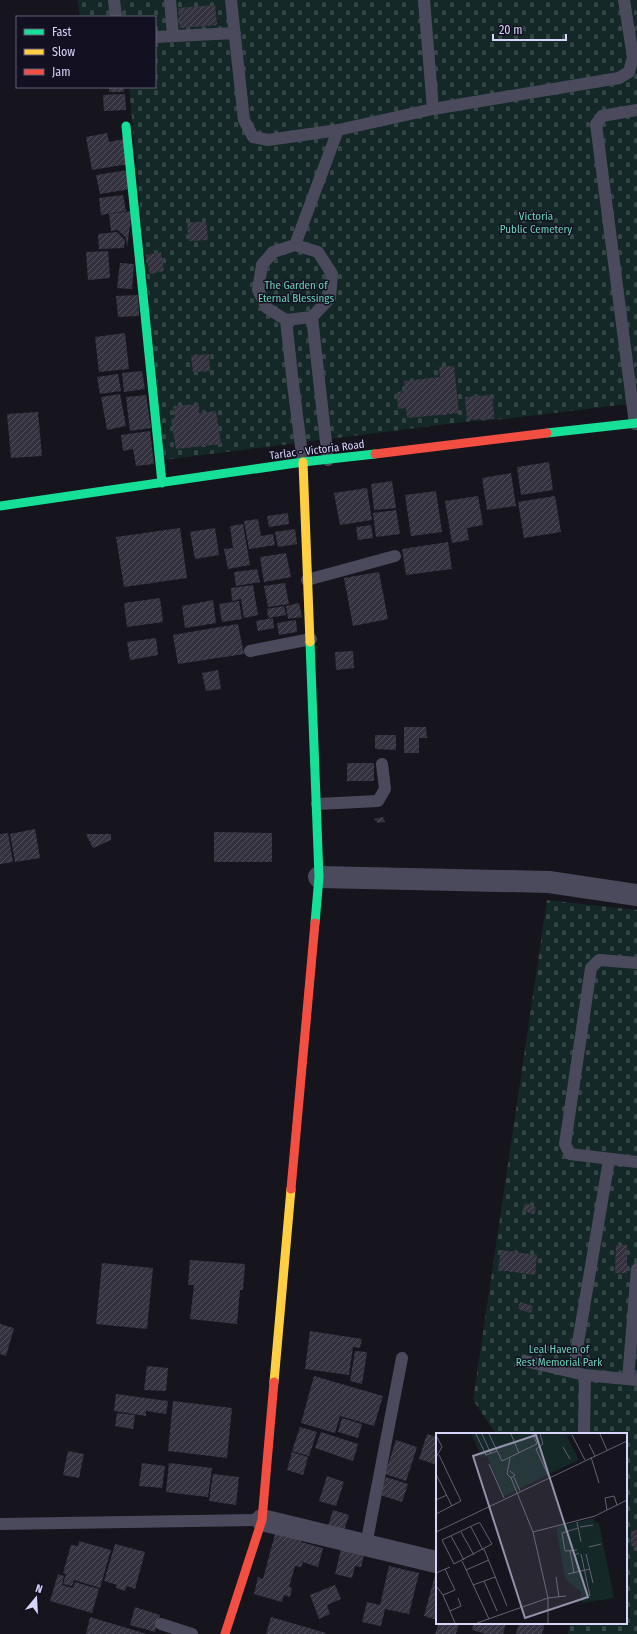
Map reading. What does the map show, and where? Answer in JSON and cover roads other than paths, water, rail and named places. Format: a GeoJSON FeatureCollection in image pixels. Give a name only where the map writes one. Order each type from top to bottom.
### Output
{"type":"FeatureCollection","features":[{"type":"Feature","properties":{"kind":"street"},"geometry":{"type":"LineString","coordinates":[[126,126],[162,483]]}},
{"type":"Feature","properties":{"kind":"street","name":"Tarlac - Victoria Road"},"geometry":{"type":"LineString","coordinates":[[0,506],[304,462],[636,423]]}},
{"type":"Feature","properties":{"kind":"street"},"geometry":{"type":"LineString","coordinates":[[225,1634],[262,1520],[319,877],[311,639],[307,580],[304,462]]}},
{"type":"Feature","properties":{"kind":"street"},"geometry":{"type":"LineString","coordinates":[[319,877],[549,882],[637,895]]}},
{"type":"Feature","properties":{"kind":"street"},"geometry":{"type":"LineString","coordinates":[[262,1520],[436,1562]]}},
{"type":"Feature","properties":{"kind":"lane"},"geometry":{"type":"LineString","coordinates":[[114,0],[116,16]]}},
{"type":"Feature","properties":{"kind":"lane"},"geometry":{"type":"LineString","coordinates":[[170,0],[174,36]]}},
{"type":"Feature","properties":{"kind":"lane"},"geometry":{"type":"LineString","coordinates":[[231,0],[244,120],[253,137],[268,140],[338,130],[433,109],[619,78],[628,72],[633,56],[624,0]]}},
{"type":"Feature","properties":{"kind":"lane"},"geometry":{"type":"LineString","coordinates":[[424,0],[433,109]]}},
{"type":"Feature","properties":{"kind":"lane"},"geometry":{"type":"LineString","coordinates":[[156,37],[234,33]]}},
{"type":"Feature","properties":{"kind":"lane"},"geometry":{"type":"LineString","coordinates":[[636,423],[596,124],[602,116],[637,110]]}},
{"type":"Feature","properties":{"kind":"lane"},"geometry":{"type":"LineString","coordinates":[[295,245],[338,130]]}},
{"type":"Feature","properties":{"kind":"lane"},"geometry":{"type":"LineString","coordinates":[[295,245],[318,252],[332,274],[330,298],[312,317],[286,320],[267,308],[258,290],[262,265],[273,252],[295,245]]}},
{"type":"Feature","properties":{"kind":"lane"},"geometry":{"type":"LineString","coordinates":[[312,317],[328,460]]}},
{"type":"Feature","properties":{"kind":"lane"},"geometry":{"type":"LineString","coordinates":[[286,320],[304,462]]}},
{"type":"Feature","properties":{"kind":"lane"},"geometry":{"type":"LineString","coordinates":[[307,580],[395,556]]}},
{"type":"Feature","properties":{"kind":"lane"},"geometry":{"type":"LineString","coordinates":[[250,651],[311,639]]}},
{"type":"Feature","properties":{"kind":"lane"},"geometry":{"type":"LineString","coordinates":[[316,804],[378,801],[385,789],[382,764]]}},
{"type":"Feature","properties":{"kind":"lane"},"geometry":{"type":"LineString","coordinates":[[637,963],[599,960],[591,968],[565,1144],[570,1154],[609,1160],[637,1162]]}},
{"type":"Feature","properties":{"kind":"lane"},"geometry":{"type":"LineString","coordinates":[[584,1433],[579,1373],[609,1160]]}},
{"type":"Feature","properties":{"kind":"lane"},"geometry":{"type":"LineString","coordinates":[[525,1362],[579,1373],[632,1379],[637,1269]]}},
{"type":"Feature","properties":{"kind":"lane"},"geometry":{"type":"LineString","coordinates":[[366,1545],[402,1358]]}},
{"type":"Feature","properties":{"kind":"lane"},"geometry":{"type":"LineString","coordinates":[[0,1524],[262,1520]]}},
{"type":"Feature","properties":{"kind":"lane"},"geometry":{"type":"LineString","coordinates":[[161,1624],[192,1634]]}},
{"type":"Feature","properties":{"kind":"park label","name":"Victoria Public Cemetery"},"geometry":{"type":"Point","coordinates":[536,222]}},
{"type":"Feature","properties":{"kind":"park label","name":"The Garden of Eternal Blessings"},"geometry":{"type":"Point","coordinates":[296,291]}},
{"type":"Feature","properties":{"kind":"park label","name":"Leal Haven of Rest Memorial Park"},"geometry":{"type":"Point","coordinates":[559,1355]}}]}
